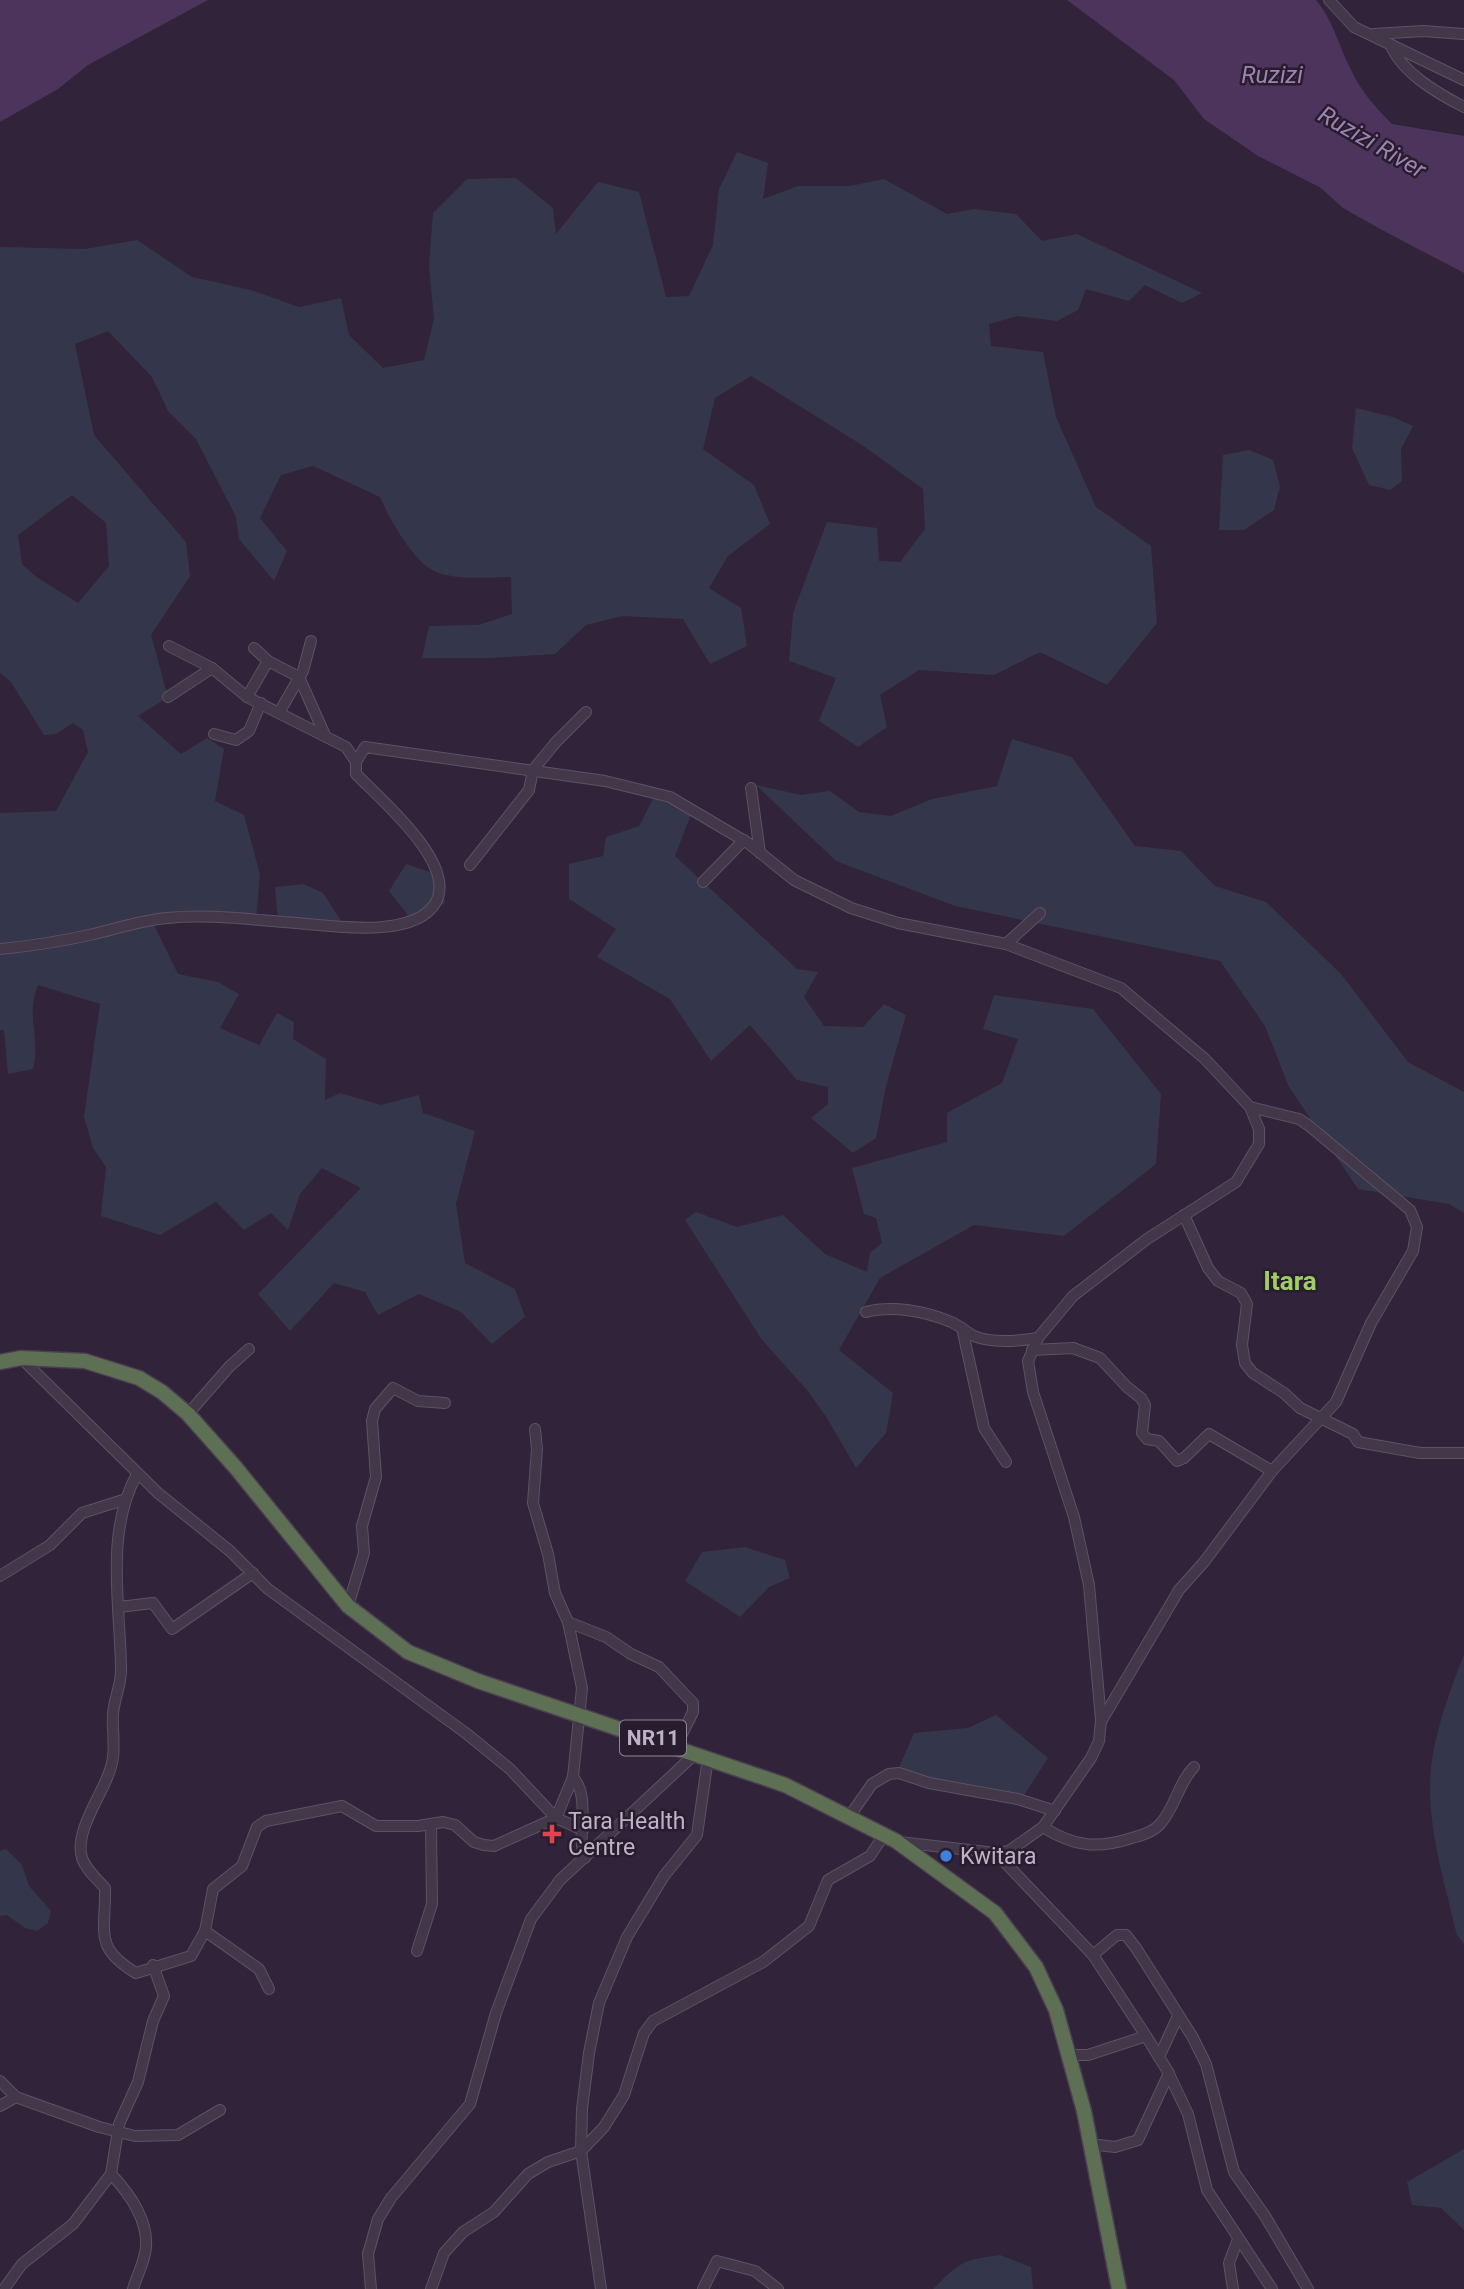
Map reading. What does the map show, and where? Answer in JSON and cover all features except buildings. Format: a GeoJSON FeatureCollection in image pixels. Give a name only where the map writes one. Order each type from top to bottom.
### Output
{"type":"FeatureCollection","features":[{"type":"Feature","properties":{"kind":"highway","name":"NR11"},"geometry":{"type":"LineString","coordinates":[[0,1362],[20,1358],[62,1358],[103,1365],[150,1385],[188,1414],[348,1606],[377,1631],[429,1662],[785,1785],[890,1838],[987,1907],[1008,1928],[1047,1987],[1070,2054],[1119,2289]]}},
{"type":"Feature","properties":{"kind":"street"},"geometry":{"type":"LineString","coordinates":[[1329,0],[1345,20],[1366,33],[1464,80]]}},
{"type":"Feature","properties":{"kind":"street"},"geometry":{"type":"LineString","coordinates":[[1366,33],[1464,34]]}},
{"type":"Feature","properties":{"kind":"street"},"geometry":{"type":"LineString","coordinates":[[1390,44],[1396,58],[1423,82],[1464,107]]}},
{"type":"Feature","properties":{"kind":"street"},"geometry":{"type":"LineString","coordinates":[[281,712],[299,677],[311,641]]}},
{"type":"Feature","properties":{"kind":"street"},"geometry":{"type":"LineString","coordinates":[[169,646],[212,668],[247,697],[324,733],[346,747],[356,762]]}},
{"type":"Feature","properties":{"kind":"street"},"geometry":{"type":"LineString","coordinates":[[254,648],[268,661],[299,677],[324,733]]}},
{"type":"Feature","properties":{"kind":"street"},"geometry":{"type":"LineString","coordinates":[[247,697],[268,661]]}},
{"type":"Feature","properties":{"kind":"street"},"geometry":{"type":"LineString","coordinates":[[168,697],[212,668]]}},
{"type":"Feature","properties":{"kind":"street"},"geometry":{"type":"LineString","coordinates":[[214,734],[236,740],[243,737],[261,703]]}},
{"type":"Feature","properties":{"kind":"street"},"geometry":{"type":"LineString","coordinates":[[470,865],[529,790],[533,770],[586,712]]}},
{"type":"Feature","properties":{"kind":"street"},"geometry":{"type":"LineString","coordinates":[[0,949],[64,940],[167,918],[234,918],[357,929],[392,926],[413,920],[427,912],[438,895],[439,881],[433,860],[405,825],[356,774],[356,762],[365,747],[533,770],[605,781],[670,797],[744,840],[794,880],[851,908],[898,923],[1006,944],[1121,988],[1205,1059],[1250,1107],[1260,1137],[1247,1167],[1236,1182],[1147,1239],[1073,1296],[1038,1338],[1028,1361],[1033,1392],[1056,1458],[1085,1563],[1101,1720],[1099,1741],[1091,1758],[1044,1827],[1017,1847],[996,1853],[890,1838],[870,1856],[828,1880],[809,1926],[763,1962],[653,2021],[644,2033],[624,2095],[604,2127],[581,2151],[539,2166],[519,2183],[494,2212],[463,2232],[444,2253],[431,2289]]}},
{"type":"Feature","properties":{"kind":"street"},"geometry":{"type":"LineString","coordinates":[[751,788],[760,853]]}},
{"type":"Feature","properties":{"kind":"street"},"geometry":{"type":"LineString","coordinates":[[703,882],[744,840]]}},
{"type":"Feature","properties":{"kind":"street"},"geometry":{"type":"LineString","coordinates":[[1006,944],[1040,913]]}},
{"type":"Feature","properties":{"kind":"street"},"geometry":{"type":"LineString","coordinates":[[1101,1720],[1179,1590],[1204,1562],[1272,1471],[1336,1402],[1370,1323],[1413,1251],[1417,1227],[1410,1210],[1299,1119],[1250,1107]]}},
{"type":"Feature","properties":{"kind":"street"},"geometry":{"type":"LineString","coordinates":[[1184,1215],[1208,1268],[1218,1281],[1241,1293],[1247,1304],[1242,1345],[1245,1363],[1253,1373],[1284,1393],[1300,1408],[1353,1434],[1358,1442],[1420,1453],[1464,1453]]}},
{"type":"Feature","properties":{"kind":"street"},"geometry":{"type":"LineString","coordinates":[[866,1312],[886,1307],[951,1322],[974,1336],[1011,1342],[1038,1338]]}},
{"type":"Feature","properties":{"kind":"street"},"geometry":{"type":"LineString","coordinates":[[962,1328],[984,1428],[1006,1462]]}},
{"type":"Feature","properties":{"kind":"street"},"geometry":{"type":"LineString","coordinates":[[1032,1350],[1073,1348],[1100,1358],[1145,1405],[1142,1433],[1147,1439],[1159,1441],[1177,1461],[1184,1458],[1209,1434],[1272,1471]]}},
{"type":"Feature","properties":{"kind":"street"},"geometry":{"type":"LineString","coordinates":[[188,1414],[229,1367],[249,1349]]}},
{"type":"Feature","properties":{"kind":"street"},"geometry":{"type":"LineString","coordinates":[[20,1358],[137,1474],[296,1611],[499,1760],[556,1818],[583,1830]]}},
{"type":"Feature","properties":{"kind":"street"},"geometry":{"type":"LineString","coordinates":[[348,1606],[364,1553],[362,1526],[376,1476],[372,1421],[375,1409],[393,1388],[418,1401],[445,1403]]}},
{"type":"Feature","properties":{"kind":"street"},"geometry":{"type":"LineString","coordinates":[[137,1474],[123,1500],[115,1574],[119,1607],[121,1682],[113,1711],[113,1760],[81,1846],[82,1857],[105,1888],[103,1942],[118,1962],[136,1973],[153,1965],[191,1956],[205,1931],[211,1893],[242,1866],[260,1823],[342,1806],[376,1826],[443,1822],[455,1825],[474,1842],[494,1846],[556,1818],[573,1777],[582,1688],[568,1622],[555,1593],[548,1554],[533,1503],[537,1449],[535,1429]]}},
{"type":"Feature","properties":{"kind":"street"},"geometry":{"type":"LineString","coordinates":[[0,1576],[50,1545],[82,1513],[123,1500]]}},
{"type":"Feature","properties":{"kind":"street"},"geometry":{"type":"LineString","coordinates":[[119,1607],[153,1603],[172,1629],[253,1573]]}},
{"type":"Feature","properties":{"kind":"street"},"geometry":{"type":"LineString","coordinates":[[568,1622],[606,1637],[631,1654],[659,1667],[693,1703],[693,1713],[676,1746]]}},
{"type":"Feature","properties":{"kind":"street"},"geometry":{"type":"LineString","coordinates":[[371,2289],[368,2254],[378,2218],[391,2198],[470,2104],[496,2013],[527,1926],[543,1899],[585,1858],[702,1756]]}},
{"type":"Feature","properties":{"kind":"street"},"geometry":{"type":"LineString","coordinates":[[601,2289],[581,2151],[589,2053],[603,1993],[626,1937],[652,1893],[697,1835],[702,1756]]}},
{"type":"Feature","properties":{"kind":"street"},"geometry":{"type":"LineString","coordinates":[[1044,1827],[1069,1842],[1095,1846],[1144,1835],[1159,1826],[1182,1787],[1186,1774],[1194,1767]]}},
{"type":"Feature","properties":{"kind":"street"},"geometry":{"type":"LineString","coordinates":[[849,1817],[873,1784],[889,1774],[899,1773],[929,1783],[1018,1799],[1055,1811]]}},
{"type":"Feature","properties":{"kind":"street"},"geometry":{"type":"LineString","coordinates":[[573,1777],[582,1790],[581,1849],[585,1858]]}},
{"type":"Feature","properties":{"kind":"street"},"geometry":{"type":"LineString","coordinates":[[417,1951],[432,1904],[431,1824]]}},
{"type":"Feature","properties":{"kind":"street"},"geometry":{"type":"LineString","coordinates":[[996,1853],[1093,1955],[1146,2036],[1169,2073],[1194,2133],[1207,2190],[1272,2289]]}},
{"type":"Feature","properties":{"kind":"street"},"geometry":{"type":"LineString","coordinates":[[205,1931],[259,1969],[269,1989]]}},
{"type":"Feature","properties":{"kind":"street"},"geometry":{"type":"LineString","coordinates":[[1093,1955],[1117,1935],[1126,1936],[1178,2016],[1206,2064],[1234,2172],[1265,2216],[1308,2289]]}},
{"type":"Feature","properties":{"kind":"street"},"geometry":{"type":"LineString","coordinates":[[4,2289],[23,2264],[73,2224],[111,2174],[117,2132],[138,2082],[153,2021],[162,2002],[164,1991],[153,1965]]}},
{"type":"Feature","properties":{"kind":"street"},"geometry":{"type":"LineString","coordinates":[[1159,2057],[1178,2016]]}},
{"type":"Feature","properties":{"kind":"street"},"geometry":{"type":"LineString","coordinates":[[1070,2054],[1088,2055],[1146,2036]]}},
{"type":"Feature","properties":{"kind":"street"},"geometry":{"type":"LineString","coordinates":[[1090,2144],[1115,2147],[1138,2140],[1169,2073]]}},
{"type":"Feature","properties":{"kind":"street"},"geometry":{"type":"LineString","coordinates":[[0,2081],[16,2097],[117,2132],[148,2136],[178,2135],[220,2110]]}},
{"type":"Feature","properties":{"kind":"street"},"geometry":{"type":"LineString","coordinates":[[0,2106],[16,2097]]}},
{"type":"Feature","properties":{"kind":"street"},"geometry":{"type":"LineString","coordinates":[[111,2174],[133,2200],[143,2228],[146,2246],[133,2289]]}},
{"type":"Feature","properties":{"kind":"street"},"geometry":{"type":"LineString","coordinates":[[1233,2289],[1229,2263],[1238,2239]]}},
{"type":"Feature","properties":{"kind":"street"},"geometry":{"type":"LineString","coordinates":[[703,2289],[717,2262],[755,2271],[778,2289]]}},
{"type":"Feature","properties":{"kind":"shaded area"},"geometry":{"type":"Polygon","coordinates":[[[737,152],[768,163],[763,199],[798,186],[850,186],[884,179],[947,214],[974,209],[1016,214],[1042,241],[1077,234],[1202,293],[1182,303],[1145,285],[1129,301],[1086,289],[1078,310],[1057,321],[1018,316],[989,324],[991,346],[1043,352],[1056,417],[1096,507],[1151,546],[1157,623],[1107,685],[1040,652],[994,675],[919,670],[880,695],[887,727],[858,747],[819,721],[836,678],[789,661],[793,613],[827,522],[877,528],[879,561],[900,562],[925,529],[923,489],[862,445],[751,376],[715,398],[703,449],[754,485],[770,524],[728,556],[709,588],[741,608],[747,646],[710,664],[683,619],[622,616],[586,625],[555,654],[422,658],[429,626],[478,625],[512,614],[511,577],[462,577],[434,571],[410,548],[395,527],[380,497],[313,466],[281,475],[260,518],[287,551],[274,581],[239,539],[236,517],[196,439],[168,411],[152,377],[108,331],[75,344],[94,435],[186,542],[190,576],[151,635],[168,697],[138,716],[181,754],[207,738],[224,749],[215,801],[244,815],[260,874],[256,920],[152,921],[178,974],[218,982],[239,994],[220,1028],[259,1045],[277,1013],[294,1022],[293,1039],[326,1059],[325,1100],[340,1093],[381,1105],[419,1095],[423,1113],[475,1131],[456,1204],[465,1263],[515,1289],[525,1317],[492,1344],[461,1312],[419,1294],[378,1315],[365,1292],[334,1283],[290,1331],[258,1294],[361,1188],[322,1168],[300,1194],[288,1230],[271,1213],[244,1230],[216,1202],[160,1235],[101,1216],[106,1167],[93,1148],[84,1117],[100,1004],[38,985],[33,1007],[33,1069],[8,1074],[4,1030],[0,1030],[0,813],[56,811],[88,752],[83,730],[73,723],[56,734],[44,735],[11,682],[0,673],[0,247],[85,249],[137,240],[192,277],[251,290],[299,307],[341,298],[349,335],[383,368],[424,360],[434,319],[429,265],[433,213],[467,179],[516,178],[553,208],[556,234],[598,182],[639,192],[666,297],[689,296],[713,245],[719,189],[737,152]],[[72,495],[18,535],[22,564],[35,576],[78,603],[109,566],[106,523],[72,495]]]}},
{"type":"Feature","properties":{"kind":"shaded area"},"geometry":{"type":"Polygon","coordinates":[[[1356,408],[1393,417],[1413,426],[1401,449],[1402,481],[1390,490],[1369,485],[1352,448],[1356,408]]]}},
{"type":"Feature","properties":{"kind":"shaded area"},"geometry":{"type":"Polygon","coordinates":[[[1249,450],[1273,460],[1280,486],[1274,510],[1244,530],[1219,530],[1223,455],[1249,450]]]}},
{"type":"Feature","properties":{"kind":"shaded area"},"geometry":{"type":"Polygon","coordinates":[[[1012,739],[1072,757],[1135,846],[1181,851],[1215,886],[1266,902],[1341,974],[1408,1062],[1464,1092],[1464,1213],[1449,1204],[1358,1189],[1289,1087],[1265,1026],[1220,961],[955,906],[836,861],[756,785],[801,795],[830,791],[859,812],[891,816],[932,799],[997,786],[1012,739]]]}},
{"type":"Feature","properties":{"kind":"shaded area"},"geometry":{"type":"Polygon","coordinates":[[[653,799],[693,809],[675,856],[797,969],[818,972],[804,997],[824,1026],[863,1027],[884,1004],[906,1015],[886,1086],[876,1138],[853,1153],[811,1118],[828,1104],[828,1087],[797,1080],[750,1025],[711,1061],[670,999],[597,957],[616,929],[569,899],[569,864],[603,856],[606,837],[639,826],[653,799]]]}},
{"type":"Feature","properties":{"kind":"shaded area"},"geometry":{"type":"Polygon","coordinates":[[[406,864],[441,876],[445,903],[409,924],[407,914],[389,891],[406,864]]]}},
{"type":"Feature","properties":{"kind":"shaded area"},"geometry":{"type":"Polygon","coordinates":[[[304,884],[323,893],[347,930],[278,921],[275,887],[304,884]]]}},
{"type":"Feature","properties":{"kind":"shaded area"},"geometry":{"type":"Polygon","coordinates":[[[994,995],[1093,1009],[1161,1094],[1156,1164],[1064,1236],[974,1225],[880,1278],[839,1350],[893,1393],[886,1433],[856,1468],[807,1390],[762,1340],[685,1220],[696,1212],[737,1227],[783,1215],[825,1254],[867,1272],[870,1253],[882,1243],[876,1218],[864,1214],[852,1168],[947,1142],[947,1113],[1002,1083],[1018,1039],[983,1029],[994,995]]]}},
{"type":"Feature","properties":{"kind":"shaded area"},"geometry":{"type":"Polygon","coordinates":[[[745,1547],[785,1560],[790,1578],[769,1587],[740,1617],[685,1581],[702,1552],[745,1547]]]}},
{"type":"Feature","properties":{"kind":"shaded area"},"geometry":{"type":"Polygon","coordinates":[[[1464,1654],[1464,1944],[1457,1935],[1439,1862],[1430,1788],[1437,1737],[1464,1654]]]}},
{"type":"Feature","properties":{"kind":"shaded area"},"geometry":{"type":"Polygon","coordinates":[[[996,1715],[1048,1758],[1021,1800],[899,1773],[914,1733],[968,1728],[996,1715]]]}},
{"type":"Feature","properties":{"kind":"shaded area"},"geometry":{"type":"Polygon","coordinates":[[[6,1849],[22,1865],[29,1886],[51,1911],[48,1923],[37,1931],[25,1928],[7,1915],[0,1916],[0,1851],[6,1849]]]}},
{"type":"Feature","properties":{"kind":"shaded area"},"geometry":{"type":"Polygon","coordinates":[[[1464,2149],[1464,2230],[1441,2208],[1412,2205],[1407,2182],[1464,2149]]]}},
{"type":"Feature","properties":{"kind":"shaded area"},"geometry":{"type":"Polygon","coordinates":[[[1000,2255],[1031,2267],[1033,2289],[933,2289],[962,2264],[1000,2255]]]}},
{"type":"Feature","properties":{"kind":"water"},"geometry":{"type":"Polygon","coordinates":[[[0,0],[208,0],[88,65],[58,89],[0,122],[0,0]]]}},
{"type":"Feature","properties":{"kind":"water","name":"Ruzizi"},"geometry":{"type":"Polygon","coordinates":[[[1067,0],[1316,0],[1331,24],[1358,84],[1392,124],[1464,136],[1464,273],[1343,208],[1321,188],[1258,156],[1204,119],[1174,80],[1067,0]]]}},
{"type":"Feature","properties":{"kind":"place","name":"Tara Health Centre"},"geometry":{"type":"Point","coordinates":[552,1834]}},
{"type":"Feature","properties":{"kind":"place","name":"Kwitara"},"geometry":{"type":"Point","coordinates":[946,1856]}},
{"type":"Feature","properties":{"kind":"district","name":"Itara"},"geometry":{"type":"Point","coordinates":[1290,1281]}},
{"type":"Feature","properties":{"kind":"water label","name":"Ruzizi River"},"geometry":{"type":"Point","coordinates":[1372,142]}}]}
